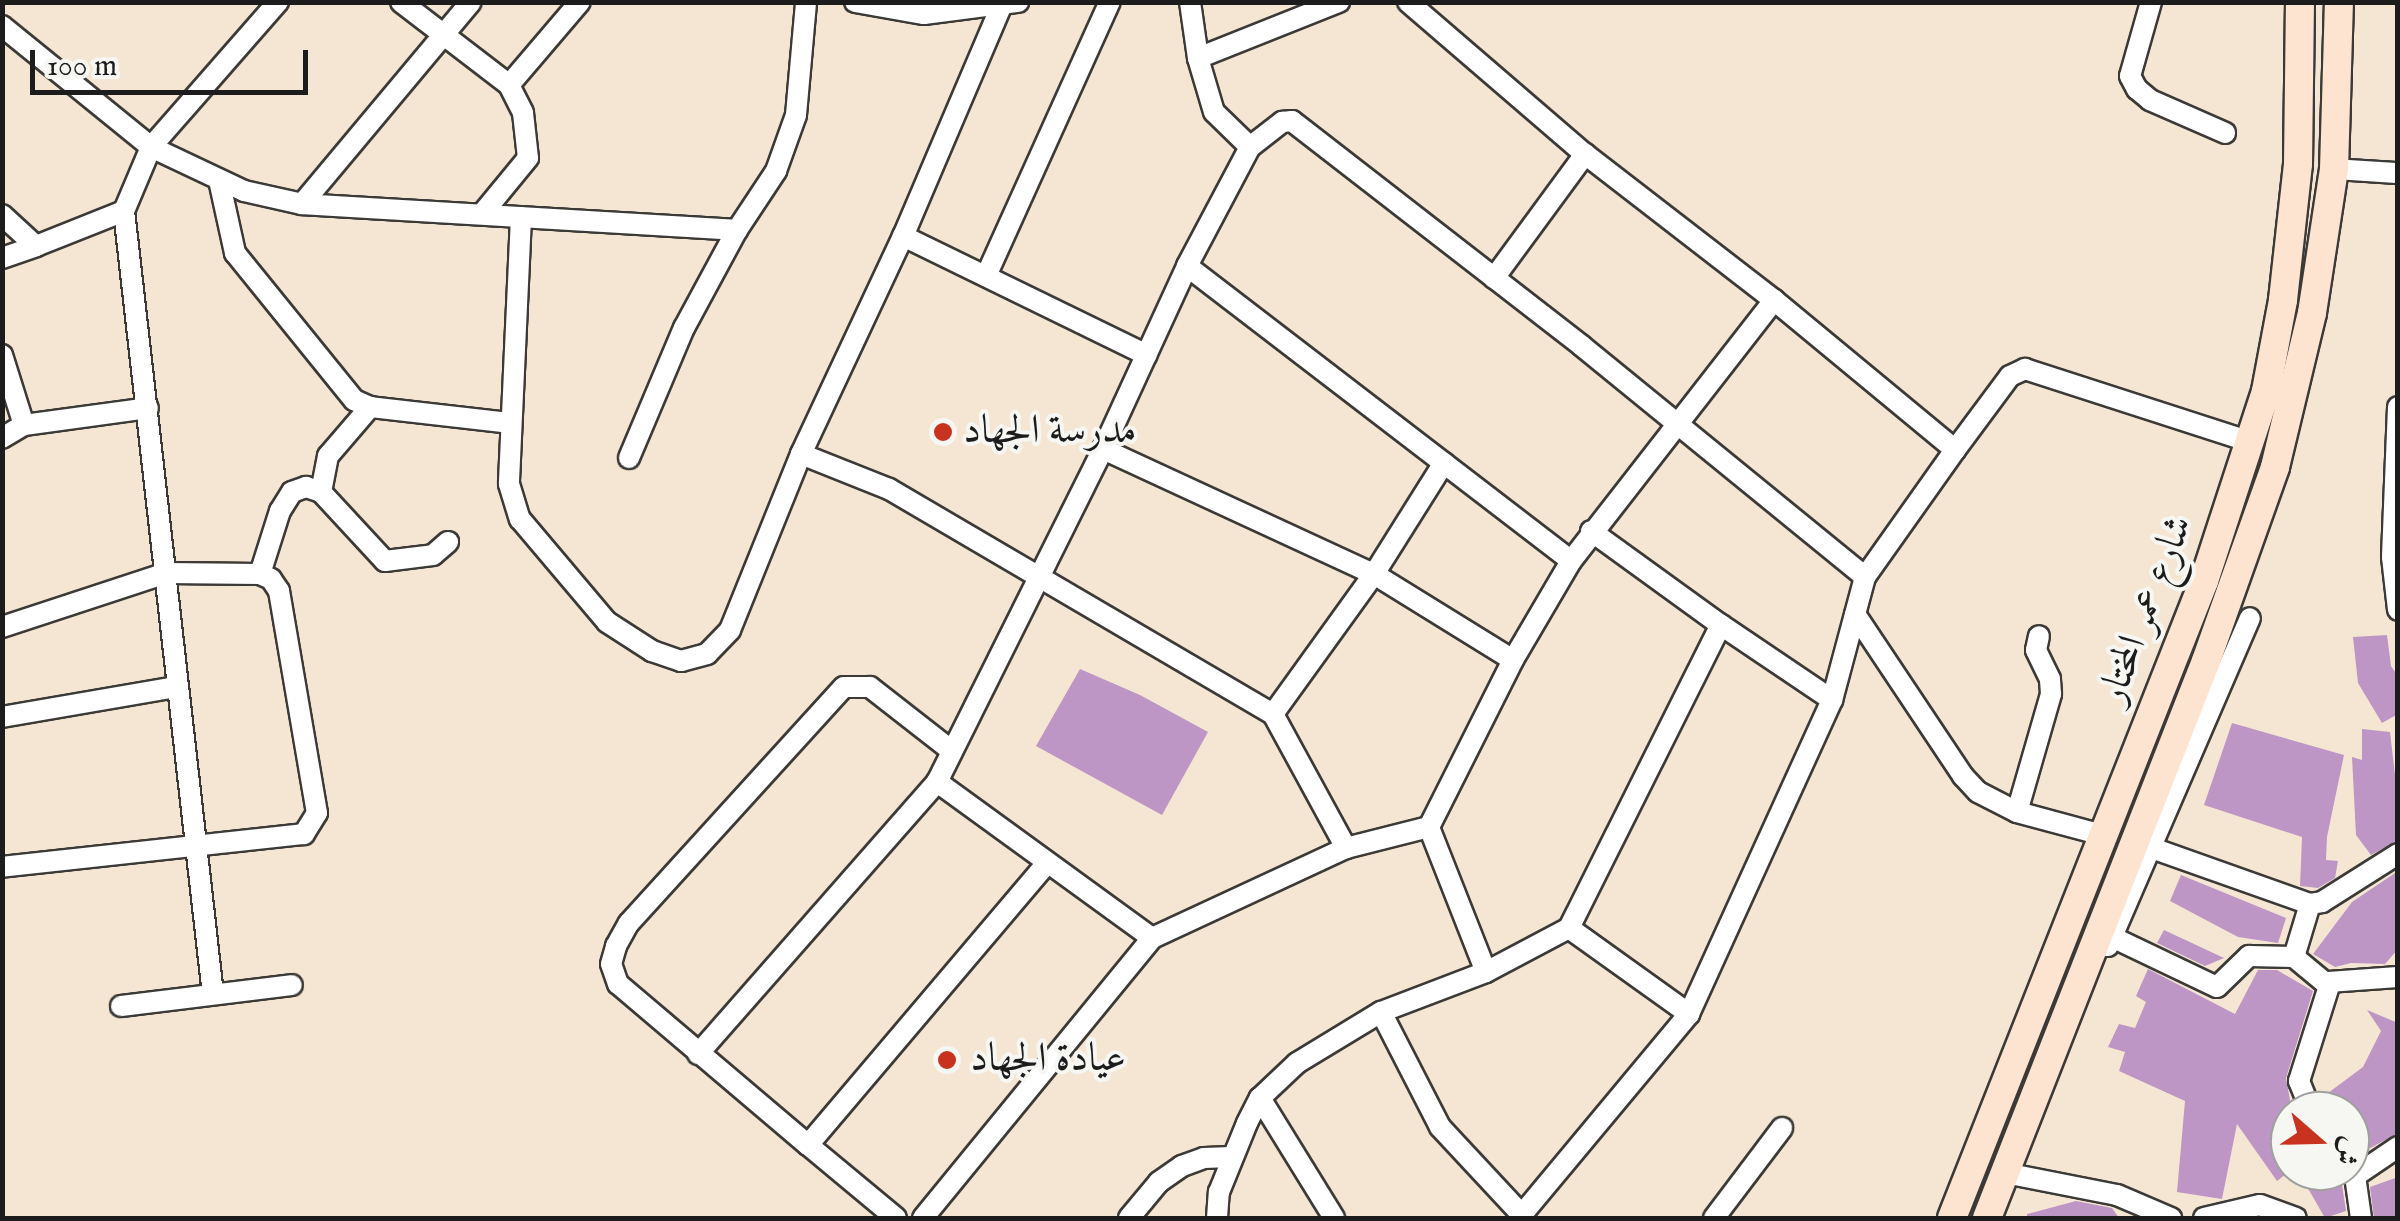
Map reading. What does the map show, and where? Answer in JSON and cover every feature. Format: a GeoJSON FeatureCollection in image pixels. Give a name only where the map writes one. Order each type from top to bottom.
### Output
{"type":"FeatureCollection","features":[{"type":"Feature","properties":{"kind":"street"},"geometry":{"type":"LineString","coordinates":[[213,994],[175,687],[166,573],[124,210],[151,147],[278,2]]}},
{"type":"Feature","properties":{"kind":"street"},"geometry":{"type":"LineString","coordinates":[[401,2],[509,85],[529,136],[528,158],[482,214]]}},
{"type":"Feature","properties":{"kind":"street"},"geometry":{"type":"LineString","coordinates":[[302,204],[471,2]]}},
{"type":"Feature","properties":{"kind":"street"},"geometry":{"type":"LineString","coordinates":[[509,85],[580,2]]}},
{"type":"Feature","properties":{"kind":"street"},"geometry":{"type":"LineString","coordinates":[[630,458],[655,390],[737,230],[776,171],[796,114],[806,2]]}},
{"type":"Feature","properties":{"kind":"street"},"geometry":{"type":"LineString","coordinates":[[854,2],[924,14],[1007,4]]}},
{"type":"Feature","properties":{"kind":"street"},"geometry":{"type":"LineString","coordinates":[[986,276],[1110,2]]}},
{"type":"Feature","properties":{"kind":"street"},"geometry":{"type":"LineString","coordinates":[[1190,2],[1198,58],[1214,112],[1250,148]]}},
{"type":"Feature","properties":{"kind":"street"},"geometry":{"type":"LineString","coordinates":[[1198,58],[1338,2]]}},
{"type":"Feature","properties":{"kind":"street"},"geometry":{"type":"LineString","coordinates":[[1408,2],[1586,154],[1774,300],[1954,450]]}},
{"type":"Feature","properties":{"kind":"street"},"geometry":{"type":"LineString","coordinates":[[2151,2],[2130,76],[2137,89],[2150,100],[2225,133]]}},
{"type":"Feature","properties":{"kind":"street","name":"شارع عمر المختار"},"geometry":{"type":"LineString","coordinates":[[1952,1218],[2204,581],[2266,391],[2286,281],[2298,146],[2300,2]]}},
{"type":"Feature","properties":{"kind":"street","name":"شارع عمر المختار"},"geometry":{"type":"LineString","coordinates":[[1987,1218],[2010,1174],[2106,934],[2275,467],[2312,313],[2334,169],[2339,2]]}},
{"type":"Feature","properties":{"kind":"street"},"geometry":{"type":"LineString","coordinates":[[521,217],[509,484],[520,520],[606,622],[652,651],[681,660],[707,654],[730,630],[802,454],[1007,4]]}},
{"type":"Feature","properties":{"kind":"street"},"geometry":{"type":"LineString","coordinates":[[2,26],[151,147],[244,192],[302,204],[737,230]]}},
{"type":"Feature","properties":{"kind":"street"},"geometry":{"type":"LineString","coordinates":[[698,1054],[937,782],[1103,449],[1187,266],[1250,148],[1282,122],[1292,121],[1494,278],[1679,423],[1865,577]]}},
{"type":"Feature","properties":{"kind":"street"},"geometry":{"type":"LineString","coordinates":[[1494,278],[1586,154]]}},
{"type":"Feature","properties":{"kind":"street"},"geometry":{"type":"LineString","coordinates":[[2334,169],[2398,173]]}},
{"type":"Feature","properties":{"kind":"street"},"geometry":{"type":"LineString","coordinates":[[219,180],[235,253],[285,309],[340,388],[370,407],[510,423]]}},
{"type":"Feature","properties":{"kind":"street"},"geometry":{"type":"LineString","coordinates":[[2,258],[124,210]]}},
{"type":"Feature","properties":{"kind":"street"},"geometry":{"type":"LineString","coordinates":[[2,215],[36,246]]}},
{"type":"Feature","properties":{"kind":"street"},"geometry":{"type":"LineString","coordinates":[[903,236],[1146,355]]}},
{"type":"Feature","properties":{"kind":"street"},"geometry":{"type":"LineString","coordinates":[[1187,266],[1571,561]]}},
{"type":"Feature","properties":{"kind":"street"},"geometry":{"type":"LineString","coordinates":[[1486,972],[1429,827],[1513,660],[1571,561],[1774,300]]}},
{"type":"Feature","properties":{"kind":"street"},"geometry":{"type":"LineString","coordinates":[[2,355],[24,424]]}},
{"type":"Feature","properties":{"kind":"street"},"geometry":{"type":"LineString","coordinates":[[1382,1012],[1440,1127],[1521,1217],[1689,1014],[1832,700],[1865,577],[2010,376],[2026,369],[2251,442]]}},
{"type":"Feature","properties":{"kind":"street"},"geometry":{"type":"LineString","coordinates":[[322,492],[328,456],[370,407]]}},
{"type":"Feature","properties":{"kind":"street"},"geometry":{"type":"LineString","coordinates":[[2398,407],[2392,557],[2398,610]]}},
{"type":"Feature","properties":{"kind":"street"},"geometry":{"type":"LineString","coordinates":[[2,438],[24,424],[148,408]]}},
{"type":"Feature","properties":{"kind":"street"},"geometry":{"type":"LineString","coordinates":[[1103,449],[1374,574],[1513,660]]}},
{"type":"Feature","properties":{"kind":"street"},"geometry":{"type":"LineString","coordinates":[[802,454],[889,489],[1273,714],[1346,848]]}},
{"type":"Feature","properties":{"kind":"street"},"geometry":{"type":"LineString","coordinates":[[1273,714],[1374,574],[1444,463]]}},
{"type":"Feature","properties":{"kind":"street"},"geometry":{"type":"LineString","coordinates":[[260,574],[280,510],[292,492],[306,486],[322,492],[385,561],[432,555],[448,542]]}},
{"type":"Feature","properties":{"kind":"street"},"geometry":{"type":"LineString","coordinates":[[1591,532],[1832,700]]}},
{"type":"Feature","properties":{"kind":"street"},"geometry":{"type":"LineString","coordinates":[[2,627],[166,573],[260,574],[271,579],[280,591],[317,813],[304,834],[2,867]]}},
{"type":"Feature","properties":{"kind":"street"},"geometry":{"type":"LineString","coordinates":[[1856,614],[1963,776],[1978,792],[2016,812],[2103,835]]}},
{"type":"Feature","properties":{"kind":"street"},"geometry":{"type":"LineString","coordinates":[[2106,934],[2149,847],[2250,618]]}},
{"type":"Feature","properties":{"kind":"street"},"geometry":{"type":"LineString","coordinates":[[1217,1218],[1219,1192],[1260,1098],[1328,1040],[1382,1012],[1486,972],[1569,928],[1721,625]]}},
{"type":"Feature","properties":{"kind":"street"},"geometry":{"type":"LineString","coordinates":[[2016,812],[2051,694],[2050,679],[2036,650],[2039,636]]}},
{"type":"Feature","properties":{"kind":"street"},"geometry":{"type":"LineString","coordinates":[[2,717],[175,687]]}},
{"type":"Feature","properties":{"kind":"street"},"geometry":{"type":"LineString","coordinates":[[896,1218],[618,984],[611,964],[630,923],[844,687],[870,688],[952,751]]}},
{"type":"Feature","properties":{"kind":"street"},"geometry":{"type":"LineString","coordinates":[[937,782],[1152,938]]}},
{"type":"Feature","properties":{"kind":"street"},"geometry":{"type":"LineString","coordinates":[[923,1218],[1152,938],[1346,848],[1429,827]]}},
{"type":"Feature","properties":{"kind":"street"},"geometry":{"type":"LineString","coordinates":[[2149,847],[2310,904],[2322,902],[2398,854]]}},
{"type":"Feature","properties":{"kind":"street"},"geometry":{"type":"LineString","coordinates":[[808,1145],[1046,864]]}},
{"type":"Feature","properties":{"kind":"street"},"geometry":{"type":"LineString","coordinates":[[2294,957],[2310,904]]}},
{"type":"Feature","properties":{"kind":"street"},"geometry":{"type":"LineString","coordinates":[[2070,919],[2217,988],[2249,956],[2294,957],[2328,982],[2398,977]]}},
{"type":"Feature","properties":{"kind":"street"},"geometry":{"type":"LineString","coordinates":[[1569,928],[1689,1014]]}},
{"type":"Feature","properties":{"kind":"street"},"geometry":{"type":"LineString","coordinates":[[2303,1091],[2299,1081],[2328,982]]}},
{"type":"Feature","properties":{"kind":"street"},"geometry":{"type":"LineString","coordinates":[[120,1006],[292,985]]}},
{"type":"Feature","properties":{"kind":"street"},"geometry":{"type":"LineString","coordinates":[[1260,1098],[1334,1218]]}},
{"type":"Feature","properties":{"kind":"street"},"geometry":{"type":"LineString","coordinates":[[1714,1218],[1782,1128]]}},
{"type":"Feature","properties":{"kind":"street"},"geometry":{"type":"LineString","coordinates":[[2360,1218],[2354,1176],[2397,1150]]}},
{"type":"Feature","properties":{"kind":"street"},"geometry":{"type":"LineString","coordinates":[[1129,1218],[1160,1182],[1182,1166],[1204,1158],[1232,1157]]}},
{"type":"Feature","properties":{"kind":"street"},"geometry":{"type":"LineString","coordinates":[[2010,1174],[2118,1195],[2171,1218]]}},
{"type":"Feature","properties":{"kind":"street"},"geometry":{"type":"LineString","coordinates":[[2204,1218],[2260,1205],[2296,1218]]}},
{"type":"Feature","properties":{"kind":"building"},"geometry":{"type":"Polygon","coordinates":[[[2387,635],[2391,666],[2398,676],[2398,714],[2382,723],[2358,683],[2353,637],[2387,635]]]}},
{"type":"Feature","properties":{"kind":"building"},"geometry":{"type":"Polygon","coordinates":[[[1080,669],[1140,695],[1208,732],[1162,815],[1036,746],[1080,669]]]}},
{"type":"Feature","properties":{"kind":"building"},"geometry":{"type":"Polygon","coordinates":[[[2232,723],[2344,755],[2327,837],[2326,860],[2338,861],[2335,878],[2318,888],[2300,886],[2302,837],[2204,805],[2232,723]]]}},
{"type":"Feature","properties":{"kind":"building"},"geometry":{"type":"Polygon","coordinates":[[[2362,729],[2390,732],[2398,801],[2398,840],[2371,855],[2356,835],[2352,757],[2362,760],[2362,729]]]}},
{"type":"Feature","properties":{"kind":"building"},"geometry":{"type":"Polygon","coordinates":[[[2398,871],[2398,949],[2385,964],[2351,963],[2335,967],[2313,954],[2352,902],[2398,871]]]}},
{"type":"Feature","properties":{"kind":"building"},"geometry":{"type":"Polygon","coordinates":[[[2181,875],[2286,918],[2278,943],[2238,937],[2170,901],[2181,875]]]}},
{"type":"Feature","properties":{"kind":"building"},"geometry":{"type":"Polygon","coordinates":[[[2164,930],[2224,958],[2205,966],[2157,943],[2164,930]]]}},
{"type":"Feature","properties":{"kind":"building"},"geometry":{"type":"Polygon","coordinates":[[[2148,969],[2235,1014],[2258,970],[2277,970],[2313,991],[2286,1078],[2288,1091],[2270,1091],[2270,1171],[2237,1124],[2222,1199],[2177,1192],[2185,1101],[2119,1071],[2125,1052],[2108,1047],[2119,1024],[2135,1028],[2146,1002],[2136,996],[2148,969]]]}},
{"type":"Feature","properties":{"kind":"building"},"geometry":{"type":"Polygon","coordinates":[[[2367,1010],[2398,1023],[2398,1133],[2370,1148],[2370,1091],[2331,1091],[2363,1067],[2381,1031],[2367,1010]]]}},
{"type":"Feature","properties":{"kind":"building"},"geometry":{"type":"Polygon","coordinates":[[[2398,1177],[2398,1218],[2374,1218],[2370,1187],[2398,1177]]]}},
{"type":"Feature","properties":{"kind":"building"},"geometry":{"type":"Polygon","coordinates":[[[2309,1191],[2343,1191],[2346,1211],[2325,1218],[2309,1191]]]}},
{"type":"Feature","properties":{"kind":"building"},"geometry":{"type":"Polygon","coordinates":[[[2076,1201],[2112,1208],[2119,1218],[2027,1218],[2027,1214],[2076,1201]]]}},
{"type":"Feature","properties":{"kind":"place","name":"مدرسة الجهاد"},"geometry":{"type":"Point","coordinates":[943,432]}},
{"type":"Feature","properties":{"kind":"place","name":"عيادة الجهاد"},"geometry":{"type":"Point","coordinates":[947,1060]}}]}
